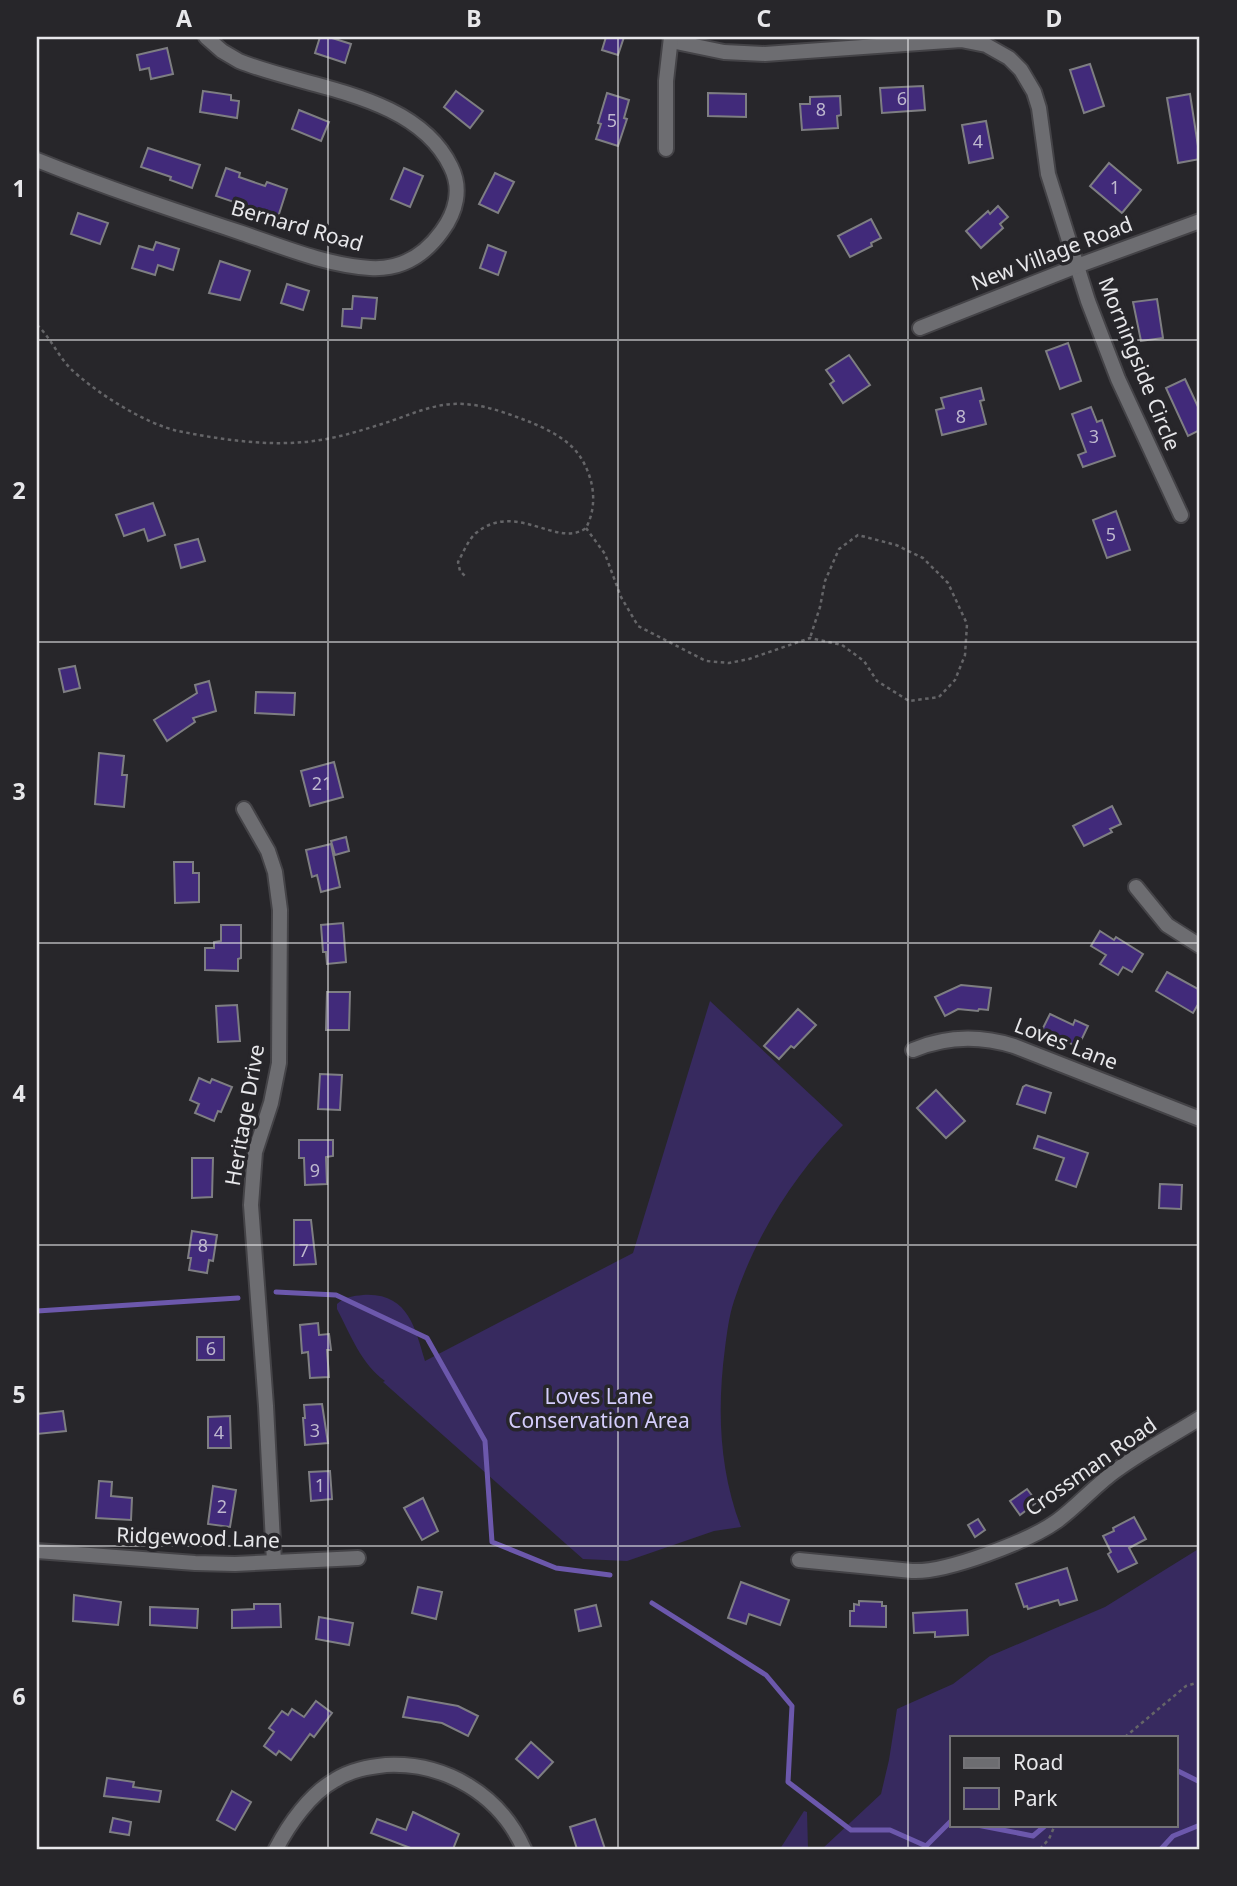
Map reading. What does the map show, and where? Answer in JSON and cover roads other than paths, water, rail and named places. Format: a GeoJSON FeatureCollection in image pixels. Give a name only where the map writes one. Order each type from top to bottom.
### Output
{"type":"FeatureCollection","features":[{"type":"Feature","properties":{"kind":"street","name":"Bernard Road"},"geometry":{"type":"LineString","coordinates":[[37,160],[175,211],[314,257],[341,263],[369,268],[399,265],[416,258],[435,240],[453,211],[458,193],[447,158],[421,127],[394,111],[239,61],[206,37]]}},
{"type":"Feature","properties":{"kind":"street"},"geometry":{"type":"LineString","coordinates":[[666,149],[666,81],[671,39]]}},
{"type":"Feature","properties":{"kind":"street","name":"Morningside Circle"},"geometry":{"type":"LineString","coordinates":[[671,39],[743,54],[970,41],[994,49],[1015,64],[1034,92],[1039,108],[1044,159],[1077,266],[1118,379],[1181,515]]}},
{"type":"Feature","properties":{"kind":"street","name":"New Village Road"},"geometry":{"type":"LineString","coordinates":[[919,328],[1200,221]]}},
{"type":"Feature","properties":{"kind":"street","name":"Heritage Drive"},"geometry":{"type":"LineString","coordinates":[[244,809],[268,851],[275,872],[280,910],[279,1063],[271,1103],[258,1140],[251,1186],[274,1562]]}},
{"type":"Feature","properties":{"kind":"street"},"geometry":{"type":"LineString","coordinates":[[1136,887],[1167,925],[1200,946]]}},
{"type":"Feature","properties":{"kind":"street","name":"Loves Lane"},"geometry":{"type":"LineString","coordinates":[[912,1050],[960,1037],[1003,1042],[1200,1119]]}},
{"type":"Feature","properties":{"kind":"street","name":"Crossman Road"},"geometry":{"type":"LineString","coordinates":[[799,1560],[912,1572],[951,1565],[1044,1529],[1065,1515],[1117,1469],[1200,1418]]}},
{"type":"Feature","properties":{"kind":"street","name":"Ridgewood Lane"},"geometry":{"type":"LineString","coordinates":[[37,1551],[195,1563],[358,1558]]}},
{"type":"Feature","properties":{"kind":"street"},"geometry":{"type":"LineString","coordinates":[[276,1849],[304,1807],[334,1780],[364,1767],[401,1764],[432,1768],[464,1781],[494,1803],[517,1832],[524,1849]]}},
{"type":"Feature","properties":{"kind":"waterway"},"geometry":{"type":"LineString","coordinates":[[276,1292],[336,1295],[427,1338],[485,1441],[492,1542],[556,1568],[610,1575]]}},
{"type":"Feature","properties":{"kind":"waterway"},"geometry":{"type":"LineString","coordinates":[[37,1311],[238,1298]]}},
{"type":"Feature","properties":{"kind":"waterway"},"geometry":{"type":"LineString","coordinates":[[652,1603],[766,1675],[792,1706],[788,1782],[851,1830],[890,1830],[926,1846],[950,1822]]}},
{"type":"Feature","properties":{"kind":"waterway"},"geometry":{"type":"LineString","coordinates":[[1178,1771],[1200,1782]]}},
{"type":"Feature","properties":{"kind":"waterway"},"geometry":{"type":"LineString","coordinates":[[1161,1849],[1173,1836],[1200,1825]]}},
{"type":"Feature","properties":{"kind":"waterway"},"geometry":{"type":"LineString","coordinates":[[982,1826],[1033,1836],[1045,1826]]}},
{"type":"Feature","properties":{"kind":"park label","name":"Loves Lane Conservation Area"},"geometry":{"type":"Point","coordinates":[599,1409]}}]}
